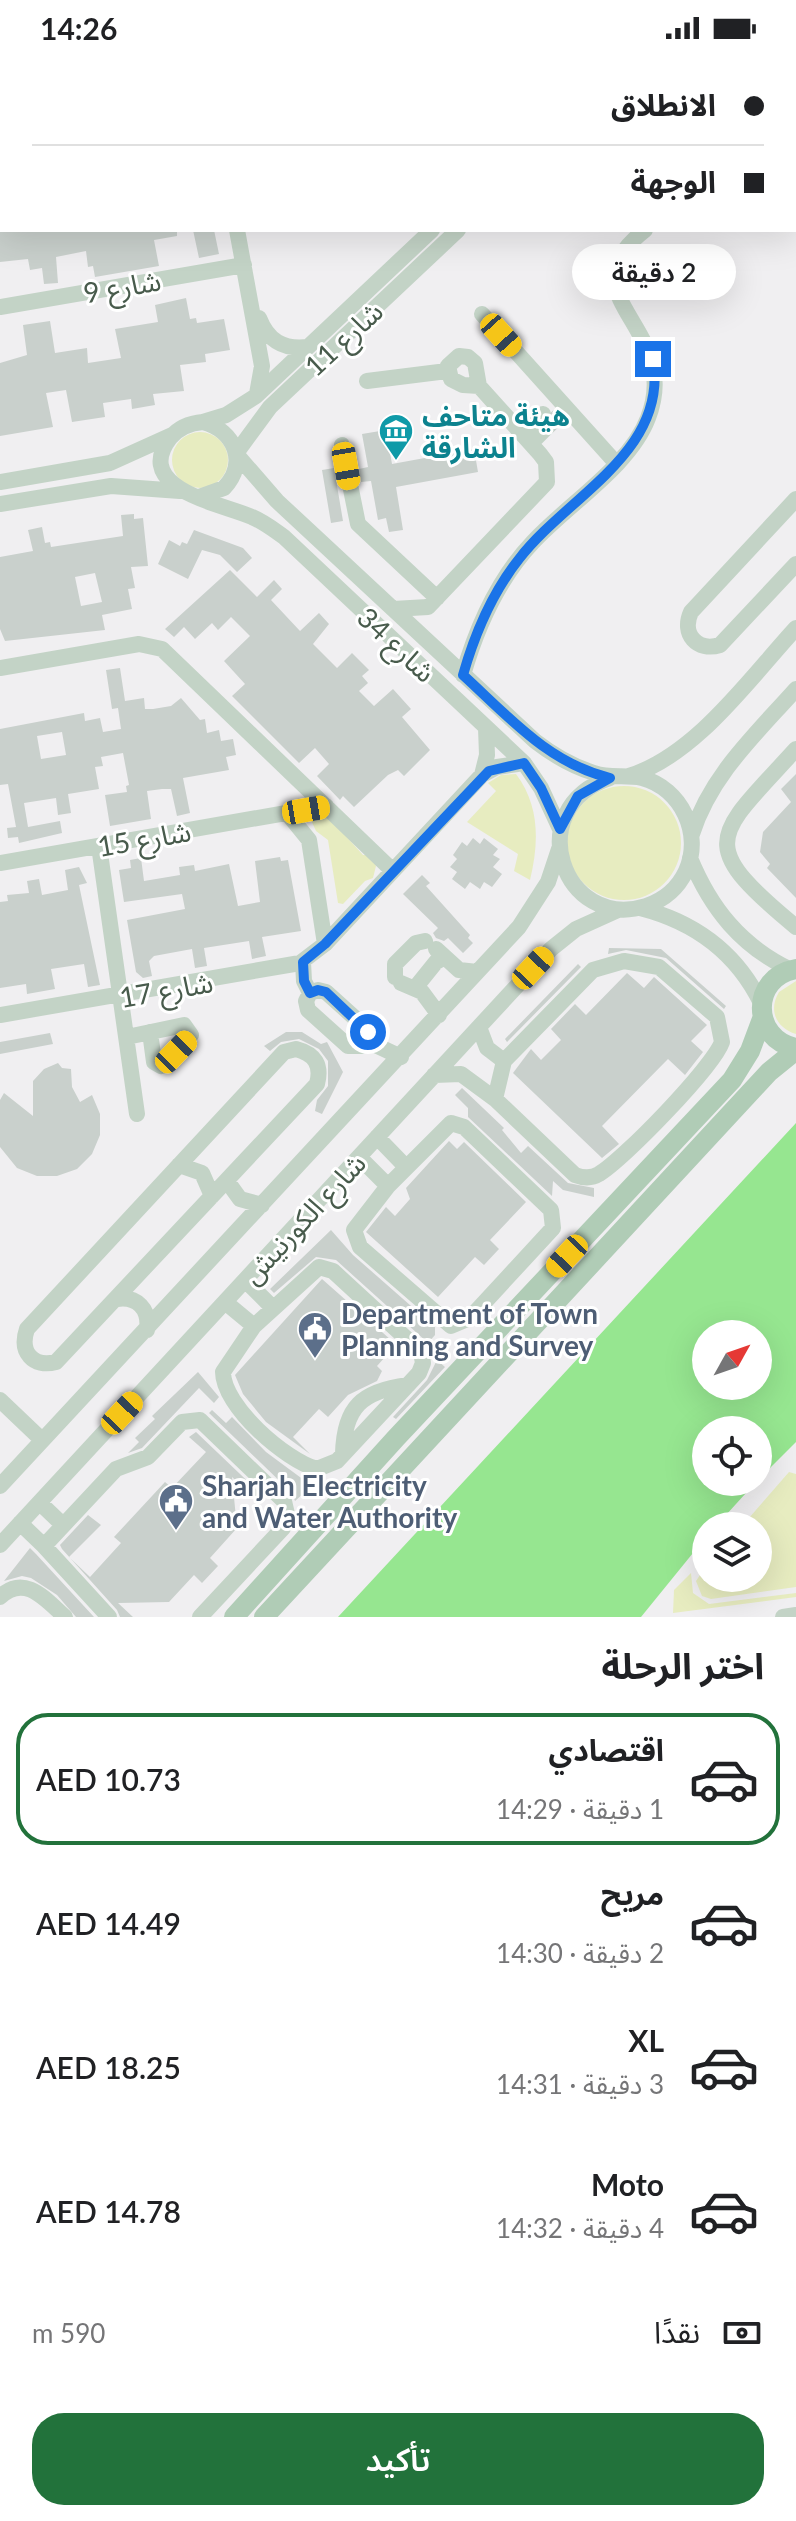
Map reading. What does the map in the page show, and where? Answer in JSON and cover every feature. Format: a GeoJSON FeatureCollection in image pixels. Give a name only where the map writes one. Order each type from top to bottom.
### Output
{"type":"FeatureCollection","features":[{"type":"Feature","properties":{"kind":"main road"},"geometry":{"type":"LineString","coordinates":[[234,1617],[738,1071],[773,979],[793,969]]}},
{"type":"Feature","properties":{"kind":"main road"},"geometry":{"type":"LineString","coordinates":[[264,1617],[769,1072],[796,1049],[776,1040],[762,1011]]}},
{"type":"Feature","properties":{"kind":"street"},"geometry":{"type":"LineString","coordinates":[[237,232],[262,366],[256,396]]}},
{"type":"Feature","properties":{"kind":"street","name":"شارع 11"},"geometry":{"type":"LineString","coordinates":[[203,422],[226,415],[256,396],[430,232]]}},
{"type":"Feature","properties":{"kind":"street","name":"شارع 11"},"geometry":{"type":"LineString","coordinates":[[237,454],[270,407],[456,232]]}},
{"type":"Feature","properties":{"kind":"street"},"geometry":{"type":"LineString","coordinates":[[463,675],[476,633],[506,576],[533,542],[637,440],[653,401],[655,373],[648,346],[616,293],[613,276],[620,253],[643,232]]}},
{"type":"Feature","properties":{"kind":"street","name":"شارع 9"},"geometry":{"type":"LineString","coordinates":[[0,307],[244,265]]}},
{"type":"Feature","properties":{"kind":"street"},"geometry":{"type":"LineString","coordinates":[[251,298],[271,339],[283,346],[308,347]]}},
{"type":"Feature","properties":{"kind":"street"},"geometry":{"type":"LineString","coordinates":[[482,314],[554,412],[616,463]]}},
{"type":"Feature","properties":{"kind":"street"},"geometry":{"type":"LineString","coordinates":[[430,644],[426,625],[433,602],[542,491],[547,482],[546,462],[479,386],[477,367],[468,357],[455,358],[447,371]]}},
{"type":"Feature","properties":{"kind":"street"},"geometry":{"type":"LineString","coordinates":[[367,381],[447,371]]}},
{"type":"Feature","properties":{"kind":"street"},"geometry":{"type":"LineString","coordinates":[[447,371],[458,384],[479,386]]}},
{"type":"Feature","properties":{"kind":"street"},"geometry":{"type":"LineString","coordinates":[[526,438],[554,412]]}},
{"type":"Feature","properties":{"kind":"street"},"geometry":{"type":"LineString","coordinates":[[0,482],[110,463],[172,435],[186,425],[203,422],[221,429],[237,454],[231,481],[217,493],[199,497],[180,491],[111,486],[0,504]]}},
{"type":"Feature","properties":{"kind":"street"},"geometry":{"type":"LineString","coordinates":[[172,435],[163,460],[168,478],[180,491]]}},
{"type":"Feature","properties":{"kind":"street"},"geometry":{"type":"LineString","coordinates":[[342,445],[358,524],[433,602]]}},
{"type":"Feature","properties":{"kind":"street","name":"شارع 34"},"geometry":{"type":"LineString","coordinates":[[237,454],[277,501],[546,750],[583,770],[610,778]]}},
{"type":"Feature","properties":{"kind":"street","name":"شارع 34"},"geometry":{"type":"LineString","coordinates":[[199,497],[252,517],[284,537],[524,763],[541,788],[560,829]]}},
{"type":"Feature","properties":{"kind":"street"},"geometry":{"type":"LineString","coordinates":[[794,568],[720,645],[703,646],[693,640],[687,623],[691,612],[796,499]]}},
{"type":"Feature","properties":{"kind":"street"},"geometry":{"type":"LineString","coordinates":[[393,609],[433,602]]}},
{"type":"Feature","properties":{"kind":"street"},"geometry":{"type":"LineString","coordinates":[[762,1011],[735,962],[712,940],[685,923],[639,908],[604,906],[578,889],[562,863],[560,829],[578,796],[610,778],[629,776],[653,767],[686,745],[796,628]]}},
{"type":"Feature","properties":{"kind":"street"},"geometry":{"type":"LineString","coordinates":[[0,668],[139,644],[151,645],[175,660],[393,871]]}},
{"type":"Feature","properties":{"kind":"street"},"geometry":{"type":"LineString","coordinates":[[639,908],[672,891],[690,858],[692,836],[707,795],[723,770],[793,697]]}},
{"type":"Feature","properties":{"kind":"street"},"geometry":{"type":"LineString","coordinates":[[482,775],[488,748],[486,728]]}},
{"type":"Feature","properties":{"kind":"street"},"geometry":{"type":"LineString","coordinates":[[796,749],[731,821],[726,845],[733,868],[796,927]]}},
{"type":"Feature","properties":{"kind":"street"},"geometry":{"type":"LineString","coordinates":[[482,775],[497,767],[524,763]]}},
{"type":"Feature","properties":{"kind":"street","name":"شارع 17"},"geometry":{"type":"LineString","coordinates":[[0,1015],[291,967],[303,962],[325,944],[482,775]]}},
{"type":"Feature","properties":{"kind":"street"},"geometry":{"type":"LineString","coordinates":[[629,776],[666,790],[684,810],[692,836]]}},
{"type":"Feature","properties":{"kind":"street"},"geometry":{"type":"LineString","coordinates":[[297,779],[298,798],[287,813],[299,823],[309,840],[325,944]]}},
{"type":"Feature","properties":{"kind":"street","name":"شارع 15"},"geometry":{"type":"LineString","coordinates":[[0,863],[326,806]]}},
{"type":"Feature","properties":{"kind":"street"},"geometry":{"type":"LineString","coordinates":[[99,846],[137,1114]]}},
{"type":"Feature","properties":{"kind":"street","name":"شارع الكورنيش"},"geometry":{"type":"LineString","coordinates":[[0,1486],[477,972],[535,905],[548,882],[559,848]]}},
{"type":"Feature","properties":{"kind":"street"},"geometry":{"type":"LineString","coordinates":[[690,858],[704,890],[735,932],[761,953],[793,969]]}},
{"type":"Feature","properties":{"kind":"street","name":"شارع الكورنيش"},"geometry":{"type":"LineString","coordinates":[[0,1545],[563,938],[590,921],[620,909]]}},
{"type":"Feature","properties":{"kind":"street"},"geometry":{"type":"LineString","coordinates":[[439,1015],[431,1001],[404,983],[395,964],[416,943],[435,949],[459,970],[477,972]]}},
{"type":"Feature","properties":{"kind":"street"},"geometry":{"type":"LineString","coordinates":[[404,983],[436,962],[435,949]]}},
{"type":"Feature","properties":{"kind":"street"},"geometry":{"type":"LineString","coordinates":[[303,962],[304,981],[310,993]]}},
{"type":"Feature","properties":{"kind":"street"},"geometry":{"type":"LineString","coordinates":[[434,1075],[461,1074],[495,1099],[575,1175],[598,1175],[664,1113],[719,1051],[722,1034],[717,1017],[659,967],[648,963],[614,962],[593,970],[504,1061],[495,1099]]}},
{"type":"Feature","properties":{"kind":"street"},"geometry":{"type":"LineString","coordinates":[[318,990],[326,992],[366,1028],[367,1041],[361,1046],[348,1046],[308,1010],[306,1001],[310,993],[318,990]]}},
{"type":"Feature","properties":{"kind":"street"},"geometry":{"type":"LineString","coordinates":[[479,1027],[483,1042],[504,1061]]}},
{"type":"Feature","properties":{"kind":"street"},"geometry":{"type":"LineString","coordinates":[[127,1037],[150,1032]]}},
{"type":"Feature","properties":{"kind":"street"},"geometry":{"type":"LineString","coordinates":[[367,1041],[401,1057]]}},
{"type":"Feature","properties":{"kind":"street"},"geometry":{"type":"LineString","coordinates":[[296,1049],[307,1052],[316,1060],[320,1072],[317,1084],[227,1181],[56,1362],[37,1363],[29,1357],[24,1348],[27,1329],[284,1052],[296,1049]]}},
{"type":"Feature","properties":{"kind":"street"},"geometry":{"type":"LineString","coordinates":[[664,1113],[683,1131]]}},
{"type":"Feature","properties":{"kind":"street"},"geometry":{"type":"LineString","coordinates":[[458,1123],[551,1210],[555,1218],[553,1228],[464,1323],[445,1324],[356,1242],[355,1224],[406,1167],[444,1127],[458,1123]]}},
{"type":"Feature","properties":{"kind":"street"},"geometry":{"type":"LineString","coordinates":[[377,1137],[406,1167]]}},
{"type":"Feature","properties":{"kind":"street"},"geometry":{"type":"LineString","coordinates":[[359,1157],[388,1186]]}},
{"type":"Feature","properties":{"kind":"street"},"geometry":{"type":"LineString","coordinates":[[179,1165],[202,1173],[212,1196]]}},
{"type":"Feature","properties":{"kind":"street"},"geometry":{"type":"LineString","coordinates":[[227,1181],[240,1199],[262,1205]]}},
{"type":"Feature","properties":{"kind":"street"},"geometry":{"type":"LineString","coordinates":[[329,1268],[421,1352],[422,1368],[408,1385],[343,1454],[322,1468],[303,1465],[265,1435],[227,1394],[223,1372],[254,1326],[272,1307],[314,1269],[329,1268]]}},
{"type":"Feature","properties":{"kind":"street"},"geometry":{"type":"LineString","coordinates":[[508,1277],[528,1298]]}},
{"type":"Feature","properties":{"kind":"street"},"geometry":{"type":"LineString","coordinates":[[245,1280],[272,1307]]}},
{"type":"Feature","properties":{"kind":"street"},"geometry":{"type":"LineString","coordinates":[[117,1299],[129,1298],[141,1304],[148,1316],[147,1330]]}},
{"type":"Feature","properties":{"kind":"street"},"geometry":{"type":"LineString","coordinates":[[225,1302],[254,1326]]}},
{"type":"Feature","properties":{"kind":"street"},"geometry":{"type":"LineString","coordinates":[[343,1454],[347,1419],[372,1393],[408,1385]]}},
{"type":"Feature","properties":{"kind":"street"},"geometry":{"type":"LineString","coordinates":[[3,1408],[42,1440]]}},
{"type":"Feature","properties":{"kind":"street"},"geometry":{"type":"LineString","coordinates":[[377,1419],[396,1438]]}},
{"type":"Feature","properties":{"kind":"street"},"geometry":{"type":"LineString","coordinates":[[44,1546],[116,1469],[148,1457],[182,1422],[200,1420],[284,1501],[287,1514],[283,1528],[200,1617]]}},
{"type":"Feature","properties":{"kind":"street"},"geometry":{"type":"LineString","coordinates":[[40,1503],[63,1525]]}},
{"type":"Feature","properties":{"kind":"street"},"geometry":{"type":"LineString","coordinates":[[20,1523],[109,1617]]}},
{"type":"Feature","properties":{"kind":"street"},"geometry":{"type":"LineString","coordinates":[[0,1597],[12,1588],[31,1588],[65,1617]]}},
{"type":"Feature","properties":{"kind":"street"},"geometry":{"type":"LineString","coordinates":[[783,1617],[796,1615]]}},
{"type":"Feature","properties":{"kind":"shaded area"},"geometry":{"type":"Polygon","coordinates":[[[200,432],[220,440],[228,460],[220,480],[200,488],[180,480],[172,460],[180,440],[200,432]]]}},
{"type":"Feature","properties":{"kind":"shaded area"},"geometry":{"type":"Polygon","coordinates":[[[516,774],[530,799],[535,825],[535,852],[530,880],[514,871],[518,854],[467,822],[496,791],[488,783],[501,775],[516,774]]]}},
{"type":"Feature","properties":{"kind":"shaded area"},"geometry":{"type":"Polygon","coordinates":[[[624,786],[646,790],[665,802],[677,821],[681,843],[677,865],[665,884],[646,896],[624,900],[602,896],[583,884],[571,865],[567,843],[571,821],[583,802],[602,790],[624,786]]]}},
{"type":"Feature","properties":{"kind":"shaded area"},"geometry":{"type":"Polygon","coordinates":[[[326,814],[363,855],[370,855],[376,866],[373,878],[365,881],[343,904],[338,903],[328,840],[316,831],[310,818],[312,815],[326,814]]]}},
{"type":"Feature","properties":{"kind":"shaded area"},"geometry":{"type":"Polygon","coordinates":[[[796,981],[796,1034],[779,1023],[774,1005],[779,992],[796,981]]]}},
{"type":"Feature","properties":{"kind":"shaded area"},"geometry":{"type":"Polygon","coordinates":[[[796,1123],[796,1442],[772,1466],[772,1416],[692,1416],[692,1496],[743,1496],[729,1512],[692,1512],[692,1554],[641,1617],[338,1617],[796,1123]]]}},
{"type":"Feature","properties":{"kind":"shaded area"},"geometry":{"type":"Polygon","coordinates":[[[789,1472],[796,1474],[796,1587],[772,1590],[772,1512],[754,1512],[768,1496],[772,1496],[772,1492],[789,1472]]]}},
{"type":"Feature","properties":{"kind":"shaded area"},"geometry":{"type":"Polygon","coordinates":[[[691,1573],[692,1592],[709,1604],[796,1593],[796,1597],[673,1613],[674,1590],[691,1573]]]}},
{"type":"Feature","properties":{"kind":"shaded area"},"geometry":{"type":"Polygon","coordinates":[[[700,1592],[761,1592],[711,1599],[702,1596],[700,1592]]]}},
{"type":"Feature","properties":{"kind":"building"},"geometry":{"type":"Polygon","coordinates":[[[0,232],[177,232],[177,236],[154,240],[159,266],[95,277],[93,266],[88,267],[86,251],[56,257],[58,283],[44,284],[42,268],[30,270],[28,259],[0,262],[0,232]]]}},
{"type":"Feature","properties":{"kind":"building"},"geometry":{"type":"Polygon","coordinates":[[[193,232],[214,232],[219,254],[199,258],[193,232]]]}},
{"type":"Feature","properties":{"kind":"building"},"geometry":{"type":"Polygon","coordinates":[[[186,298],[190,319],[196,318],[197,323],[224,319],[230,350],[205,354],[206,362],[180,365],[184,391],[153,394],[155,405],[132,409],[131,399],[103,403],[105,417],[72,422],[66,390],[46,393],[53,427],[0,436],[0,363],[27,355],[23,325],[50,321],[55,353],[87,348],[88,363],[121,358],[115,329],[158,322],[155,305],[186,298]]]}},
{"type":"Feature","properties":{"kind":"building"},"geometry":{"type":"Polygon","coordinates":[[[386,430],[392,464],[474,449],[478,472],[396,487],[403,530],[389,532],[386,518],[378,520],[371,481],[361,482],[359,469],[368,467],[362,434],[386,430]]]}},
{"type":"Feature","properties":{"kind":"building"},"geometry":{"type":"Polygon","coordinates":[[[334,468],[343,521],[331,523],[322,470],[334,468]]]}},
{"type":"Feature","properties":{"kind":"building"},"geometry":{"type":"Polygon","coordinates":[[[134,514],[134,519],[143,518],[148,566],[131,567],[135,588],[128,589],[132,609],[102,615],[105,630],[5,641],[0,629],[0,557],[33,551],[28,530],[42,527],[45,543],[50,542],[51,547],[123,536],[121,515],[134,514]],[[95,573],[75,577],[81,606],[102,602],[95,573]]]}},
{"type":"Feature","properties":{"kind":"building"},"geometry":{"type":"Polygon","coordinates":[[[194,530],[243,548],[252,558],[237,572],[220,555],[202,550],[188,579],[158,564],[169,540],[180,546],[182,542],[187,544],[194,530]]]}},
{"type":"Feature","properties":{"kind":"building"},"geometry":{"type":"Polygon","coordinates":[[[230,570],[257,597],[274,580],[282,589],[271,600],[300,631],[319,613],[329,624],[313,644],[337,668],[352,653],[369,670],[362,676],[368,683],[359,691],[374,706],[393,689],[411,709],[402,717],[430,750],[404,776],[398,770],[388,775],[354,807],[343,796],[340,800],[317,776],[329,764],[315,748],[299,763],[232,696],[245,684],[224,661],[250,636],[231,617],[218,630],[212,623],[195,639],[184,627],[174,637],[165,629],[230,570]]]}},
{"type":"Feature","properties":{"kind":"building"},"geometry":{"type":"Polygon","coordinates":[[[120,668],[125,701],[144,698],[145,709],[153,709],[171,706],[181,698],[200,720],[205,719],[207,733],[219,730],[221,741],[233,739],[236,755],[226,757],[229,770],[183,778],[190,813],[177,816],[171,789],[147,791],[151,819],[110,826],[105,795],[127,792],[126,786],[129,785],[123,753],[101,757],[103,766],[95,767],[99,789],[68,794],[71,813],[58,815],[56,798],[24,803],[28,827],[60,821],[62,833],[19,843],[18,837],[8,838],[7,828],[16,827],[8,784],[0,785],[0,729],[84,713],[85,721],[100,718],[103,732],[121,729],[118,708],[112,709],[106,670],[120,668]],[[62,732],[37,736],[41,759],[66,755],[62,732]]]}},
{"type":"Feature","properties":{"kind":"building"},"geometry":{"type":"Polygon","coordinates":[[[796,774],[796,898],[767,868],[770,864],[760,852],[763,832],[791,802],[781,789],[796,774]]]}},
{"type":"Feature","properties":{"kind":"building"},"geometry":{"type":"Polygon","coordinates":[[[473,838],[480,844],[484,838],[498,849],[493,855],[500,859],[493,867],[502,874],[492,887],[484,882],[480,889],[470,882],[465,889],[452,879],[457,872],[450,867],[457,859],[453,855],[462,842],[467,846],[473,838]]]}},
{"type":"Feature","properties":{"kind":"building"},"geometry":{"type":"Polygon","coordinates":[[[280,857],[281,861],[288,860],[301,931],[262,937],[266,956],[252,959],[249,941],[204,948],[207,966],[195,968],[192,949],[154,956],[149,961],[152,976],[143,978],[136,972],[127,920],[185,909],[182,894],[124,902],[119,870],[131,868],[130,860],[141,858],[144,881],[180,875],[179,867],[194,865],[195,871],[229,864],[238,906],[260,902],[255,861],[280,857]]]}},
{"type":"Feature","properties":{"kind":"building"},"geometry":{"type":"Polygon","coordinates":[[[79,867],[87,883],[79,885],[100,985],[88,987],[84,964],[51,969],[55,989],[27,994],[26,984],[0,988],[0,902],[8,901],[7,895],[29,893],[27,881],[39,879],[42,895],[68,890],[65,870],[79,867]]]}},
{"type":"Feature","properties":{"kind":"building"},"geometry":{"type":"Polygon","coordinates":[[[422,875],[430,883],[426,886],[470,935],[468,938],[473,943],[463,953],[448,938],[444,941],[436,938],[433,933],[438,928],[403,894],[422,875]]]}},
{"type":"Feature","properties":{"kind":"building"},"geometry":{"type":"Polygon","coordinates":[[[609,948],[661,949],[726,1006],[724,1009],[666,958],[626,950],[608,954],[609,948]]]}},
{"type":"Feature","properties":{"kind":"building"},"geometry":{"type":"Polygon","coordinates":[[[578,964],[581,967],[507,1042],[505,1039],[578,964]]]}},
{"type":"Feature","properties":{"kind":"building"},"geometry":{"type":"Polygon","coordinates":[[[627,973],[644,988],[654,977],[707,1025],[691,1041],[703,1052],[685,1075],[668,1059],[602,1126],[619,1144],[602,1158],[513,1073],[531,1049],[541,1060],[561,1040],[551,1029],[575,1004],[586,1015],[627,973]]]}},
{"type":"Feature","properties":{"kind":"building"},"geometry":{"type":"Polygon","coordinates":[[[286,1032],[302,1032],[321,1044],[327,1042],[343,1072],[322,1114],[315,1111],[317,1100],[328,1086],[328,1061],[319,1049],[299,1039],[281,1042],[270,1051],[264,1046],[286,1032]]]}},
{"type":"Feature","properties":{"kind":"building"},"geometry":{"type":"Polygon","coordinates":[[[50,1033],[53,1044],[0,1054],[0,1042],[50,1033]]]}},
{"type":"Feature","properties":{"kind":"building"},"geometry":{"type":"Polygon","coordinates":[[[58,1063],[62,1068],[71,1069],[72,1087],[80,1102],[92,1095],[100,1114],[100,1135],[92,1154],[77,1169],[57,1176],[37,1176],[17,1168],[0,1147],[0,1100],[4,1093],[33,1116],[33,1081],[44,1069],[58,1063]]]}},
{"type":"Feature","properties":{"kind":"building"},"geometry":{"type":"Polygon","coordinates":[[[462,1088],[504,1128],[502,1130],[521,1153],[528,1146],[568,1183],[594,1188],[594,1197],[563,1190],[553,1181],[552,1196],[468,1117],[468,1108],[455,1095],[462,1088]]]}},
{"type":"Feature","properties":{"kind":"building"},"geometry":{"type":"Polygon","coordinates":[[[449,1141],[457,1149],[464,1142],[526,1202],[490,1240],[499,1249],[484,1265],[475,1257],[438,1297],[366,1232],[386,1207],[395,1216],[410,1199],[406,1188],[449,1141]]]}},
{"type":"Feature","properties":{"kind":"building"},"geometry":{"type":"Polygon","coordinates":[[[331,1230],[353,1255],[435,1327],[435,1335],[428,1343],[336,1260],[316,1257],[274,1293],[270,1289],[331,1230]]]}},
{"type":"Feature","properties":{"kind":"building","name":"Department of Town Planning and Survey"},"geometry":{"type":"Polygon","coordinates":[[[322,1279],[408,1355],[405,1358],[394,1347],[377,1366],[382,1371],[377,1381],[348,1395],[328,1417],[319,1409],[293,1437],[310,1454],[266,1422],[243,1394],[235,1375],[322,1279]]]}},
{"type":"Feature","properties":{"kind":"building"},"geometry":{"type":"Polygon","coordinates":[[[437,1360],[445,1367],[396,1419],[393,1417],[427,1380],[437,1360]]]}},
{"type":"Feature","properties":{"kind":"building"},"geometry":{"type":"Polygon","coordinates":[[[198,1372],[219,1397],[214,1403],[199,1388],[142,1448],[128,1453],[139,1442],[135,1438],[155,1419],[152,1416],[198,1372]]]}},
{"type":"Feature","properties":{"kind":"building"},"geometry":{"type":"Polygon","coordinates":[[[212,1410],[226,1423],[232,1417],[266,1452],[312,1486],[295,1501],[292,1493],[209,1413],[212,1410]]]}},
{"type":"Feature","properties":{"kind":"building","name":"Sharjah Electricity and Water Authority"},"geometry":{"type":"Polygon","coordinates":[[[196,1432],[264,1497],[259,1503],[232,1477],[237,1528],[210,1558],[218,1566],[202,1583],[194,1575],[169,1602],[118,1603],[133,1617],[120,1617],[71,1558],[90,1577],[121,1543],[114,1537],[165,1482],[172,1488],[206,1452],[189,1437],[196,1432]]]}},
{"type":"Feature","properties":{"kind":"building"},"geometry":{"type":"Polygon","coordinates":[[[88,1515],[101,1525],[69,1557],[60,1545],[88,1515]]]}},
{"type":"Feature","properties":{"kind":"building"},"geometry":{"type":"Polygon","coordinates":[[[30,1548],[94,1617],[76,1617],[57,1595],[31,1578],[22,1576],[4,1581],[30,1548]]]}},
{"type":"Feature","properties":{"kind":"tunnel"},"geometry":{"type":"LineString","coordinates":[[547,427],[559,416]]}},
{"type":"Feature","properties":{"kind":"place","name":"هيئة متاحف الشارقة"},"geometry":{"type":"Point","coordinates":[396,462]}},
{"type":"Feature","properties":{"kind":"place","name":"Department of Town Planning and Survey"},"geometry":{"type":"Point","coordinates":[315,1360]}},
{"type":"Feature","properties":{"kind":"place","name":"Sharjah Electricity and Water Authority"},"geometry":{"type":"Point","coordinates":[176,1532]}},
{"type":"Feature","properties":{"kind":"route"},"geometry":{"type":"LineString","coordinates":[[368,1032],[326,992],[318,990],[310,993],[304,981],[303,962],[325,944],[482,775],[497,767],[524,763],[541,788],[560,829],[578,796],[587,788],[610,778],[583,770],[546,750],[463,675],[485,613],[519,558],[637,440],[650,415],[653,401],[653,359]]}}]}
